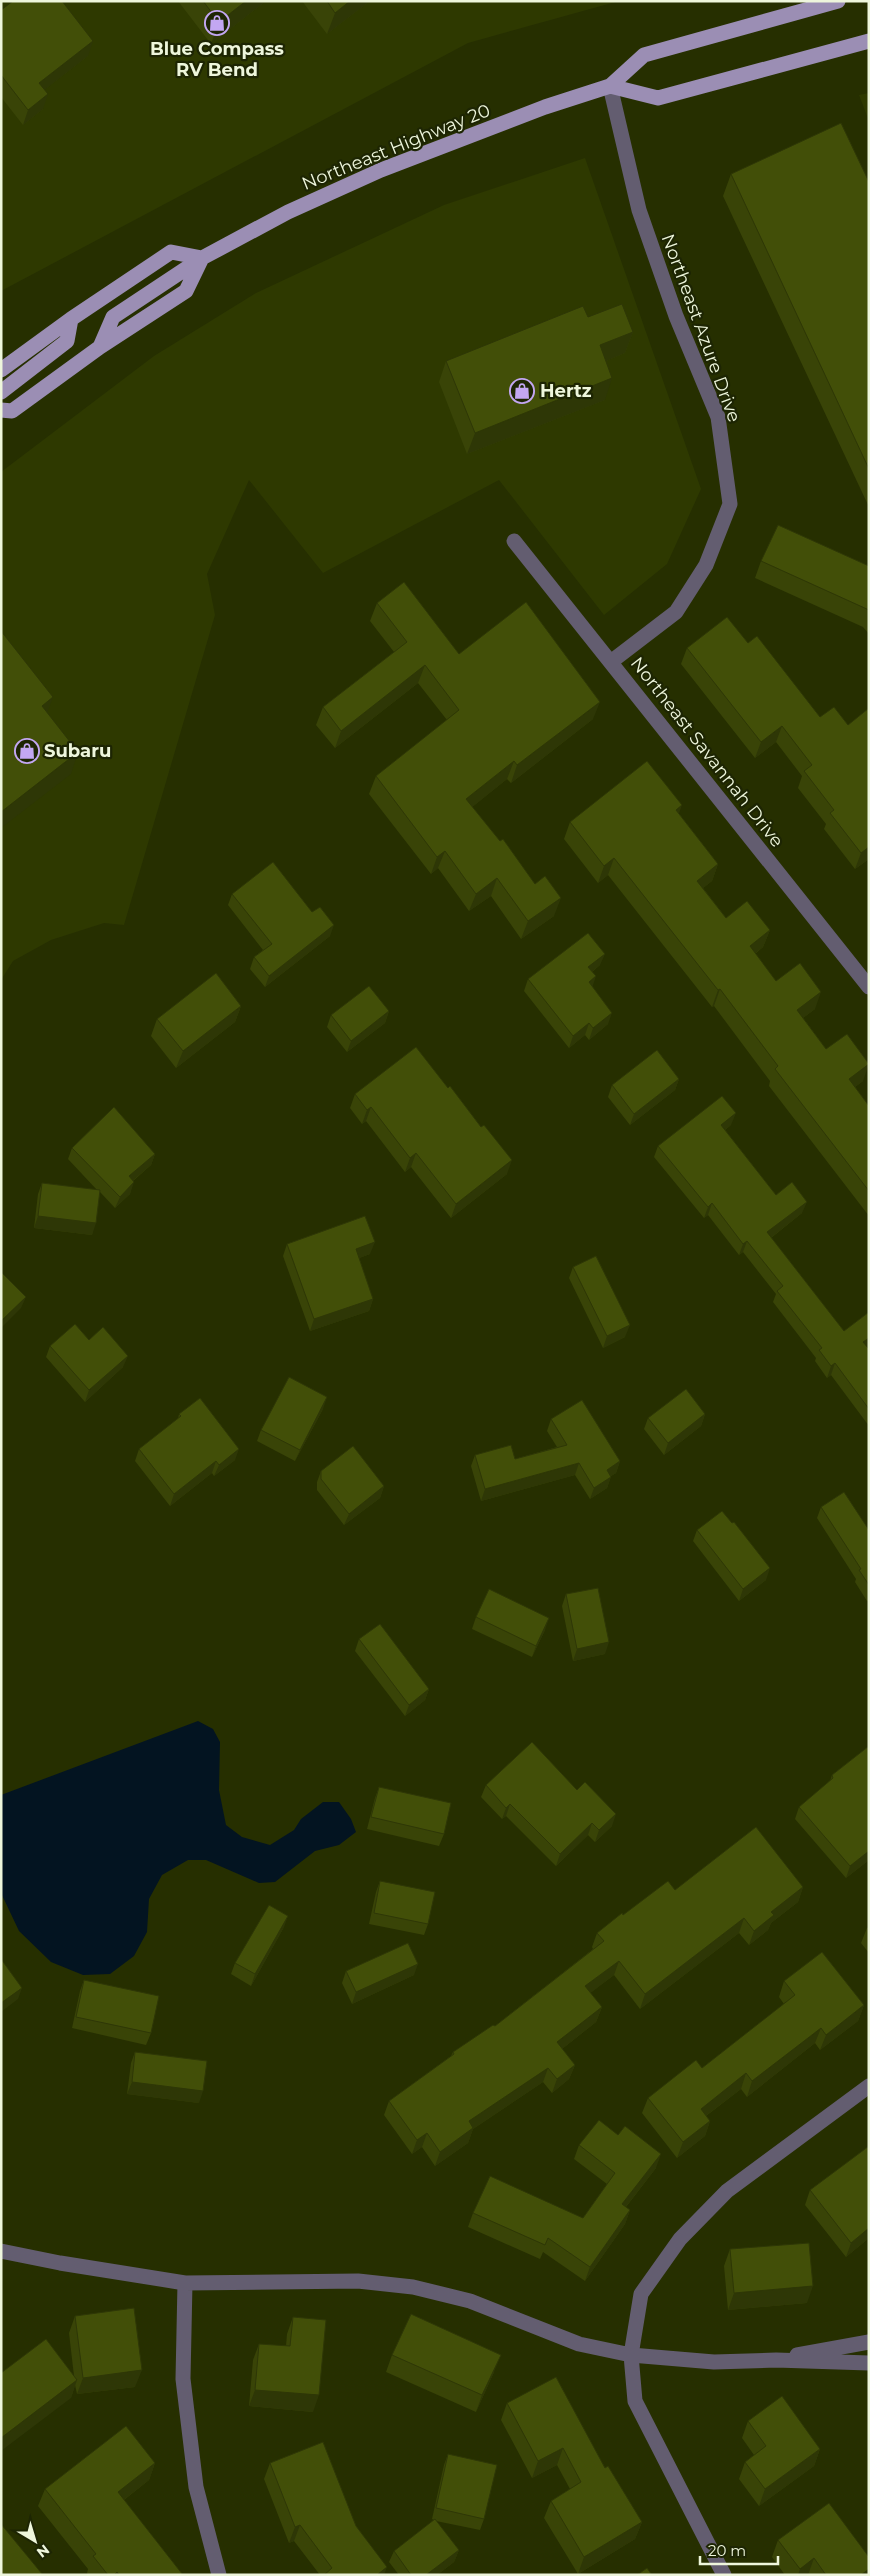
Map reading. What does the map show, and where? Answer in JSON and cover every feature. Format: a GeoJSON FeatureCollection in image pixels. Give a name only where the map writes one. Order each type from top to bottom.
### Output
{"type":"FeatureCollection","features":[{"type":"Feature","properties":{"kind":"main road","name":"Northeast Highway 20"},"geometry":{"type":"LineString","coordinates":[[1,410],[12,411],[100,347],[113,317],[202,258],[288,212],[381,170],[545,107],[610,86],[644,55],[838,1]]}},
{"type":"Feature","properties":{"kind":"main road"},"geometry":{"type":"LineString","coordinates":[[610,86],[658,98],[869,41]]}},
{"type":"Feature","properties":{"kind":"main road"},"geometry":{"type":"LineString","coordinates":[[1,370],[71,319],[171,252],[202,258]]}},
{"type":"Feature","properties":{"kind":"main road"},"geometry":{"type":"LineString","coordinates":[[1,392],[67,341],[71,319]]}},
{"type":"Feature","properties":{"kind":"street","name":"Northeast Azure Drive"},"geometry":{"type":"LineString","coordinates":[[610,86],[639,210],[676,316],[718,417],[730,504],[706,565],[676,612],[612,661]]}},
{"type":"Feature","properties":{"kind":"street","name":"Northeast Savannah Drive"},"geometry":{"type":"LineString","coordinates":[[514,541],[867,980]]}},
{"type":"Feature","properties":{"kind":"street"},"geometry":{"type":"LineString","coordinates":[[724,2575],[635,2402],[631,2355],[641,2294],[680,2239],[727,2191],[869,2086]]}},
{"type":"Feature","properties":{"kind":"street"},"geometry":{"type":"LineString","coordinates":[[1,2251],[60,2263],[185,2283],[358,2281],[413,2287],[470,2301],[578,2344],[631,2355],[714,2362],[776,2360],[869,2363]]}},
{"type":"Feature","properties":{"kind":"street"},"geometry":{"type":"LineString","coordinates":[[185,2283],[182,2379],[196,2487],[219,2575]]}},
{"type":"Feature","properties":{"kind":"street"},"geometry":{"type":"LineString","coordinates":[[776,2360],[869,2342]]}},
{"type":"Feature","properties":{"kind":"shaded area"},"geometry":{"type":"Polygon","coordinates":[[[1,1],[619,1],[468,43],[1,291],[1,1]]]}},
{"type":"Feature","properties":{"kind":"shaded area"},"geometry":{"type":"Polygon","coordinates":[[[869,93],[869,121],[859,95],[869,93]]]}},
{"type":"Feature","properties":{"kind":"shaded area"},"geometry":{"type":"Polygon","coordinates":[[[585,158],[701,489],[667,564],[604,615],[499,480],[323,573],[249,480],[207,574],[215,615],[124,925],[104,923],[51,940],[13,961],[1,980],[1,472],[154,356],[256,293],[444,205],[585,158]]]}},
{"type":"Feature","properties":{"kind":"water"},"geometry":{"type":"Polygon","coordinates":[[[198,1721],[213,1729],[220,1742],[219,1790],[226,1825],[242,1837],[270,1845],[294,1830],[301,1819],[323,1802],[339,1802],[351,1819],[356,1832],[339,1845],[315,1851],[275,1882],[259,1883],[206,1860],[188,1860],[162,1875],[149,1899],[147,1932],[134,1956],[110,1974],[83,1975],[51,1962],[19,1931],[1,1893],[1,1795],[198,1721]]]}},
{"type":"Feature","properties":{"kind":"building"},"geometry":{"type":"Polygon","coordinates":[[[13,1],[62,1],[93,41],[39,83],[48,94],[28,110],[1,75],[1,10],[13,1]]]}},
{"type":"Feature","properties":{"kind":"building"},"geometry":{"type":"Polygon","coordinates":[[[203,1],[246,1],[219,22],[203,1]]]}},
{"type":"Feature","properties":{"kind":"building"},"geometry":{"type":"Polygon","coordinates":[[[327,1],[350,1],[335,13],[327,1]]]}},
{"type":"Feature","properties":{"kind":"building"},"geometry":{"type":"Polygon","coordinates":[[[841,123],[869,182],[869,469],[731,174],[841,123]]]}},
{"type":"Feature","properties":{"kind":"building","name":"Hertz"},"geometry":{"type":"Polygon","coordinates":[[[622,304],[633,332],[600,345],[612,378],[475,433],[446,361],[583,306],[588,317],[622,304]]]}},
{"type":"Feature","properties":{"kind":"building"},"geometry":{"type":"Polygon","coordinates":[[[778,525],[869,566],[869,610],[761,561],[778,525]]]}},
{"type":"Feature","properties":{"kind":"building"},"geometry":{"type":"Polygon","coordinates":[[[404,582],[459,654],[526,602],[600,702],[517,765],[514,761],[466,799],[500,841],[503,839],[535,884],[545,876],[561,898],[528,921],[497,878],[476,894],[445,851],[437,857],[376,776],[459,710],[425,665],[341,731],[323,707],[407,642],[377,603],[404,582]]]}},
{"type":"Feature","properties":{"kind":"building"},"geometry":{"type":"Polygon","coordinates":[[[727,617],[748,643],[757,636],[820,717],[834,707],[848,725],[869,708],[869,847],[861,853],[830,813],[834,810],[804,771],[812,765],[782,726],[761,742],[687,648],[727,617]]]}},
{"type":"Feature","properties":{"kind":"building","name":"Subaru"},"geometry":{"type":"Polygon","coordinates":[[[1,631],[53,697],[42,706],[78,752],[1,812],[1,631]]]}},
{"type":"Feature","properties":{"kind":"building"},"geometry":{"type":"Polygon","coordinates":[[[647,761],[682,805],[676,810],[718,864],[697,881],[726,918],[747,901],[770,930],[750,946],[776,981],[800,963],[821,992],[797,1010],[826,1049],[847,1034],[869,1064],[849,1079],[869,1106],[869,1191],[775,1069],[778,1066],[720,989],[718,990],[614,858],[604,866],[570,822],[647,761]]]}},
{"type":"Feature","properties":{"kind":"building"},"geometry":{"type":"Polygon","coordinates":[[[273,862],[312,912],[320,907],[334,925],[269,976],[254,957],[272,944],[232,894],[273,862]]]}},
{"type":"Feature","properties":{"kind":"building"},"geometry":{"type":"Polygon","coordinates":[[[588,933],[605,954],[588,967],[596,976],[589,982],[612,1013],[593,1028],[589,1023],[573,1036],[528,979],[588,933]]]}},
{"type":"Feature","properties":{"kind":"building"},"geometry":{"type":"Polygon","coordinates":[[[216,973],[241,1006],[183,1051],[157,1019],[216,973]]]}},
{"type":"Feature","properties":{"kind":"building"},"geometry":{"type":"Polygon","coordinates":[[[369,986],[389,1011],[351,1041],[331,1015],[369,986]]]}},
{"type":"Feature","properties":{"kind":"building"},"geometry":{"type":"Polygon","coordinates":[[[416,1047],[448,1088],[450,1086],[481,1127],[484,1125],[512,1160],[456,1204],[416,1153],[410,1158],[371,1107],[367,1110],[355,1094],[416,1047]]]}},
{"type":"Feature","properties":{"kind":"building"},"geometry":{"type":"Polygon","coordinates":[[[657,1050],[679,1079],[634,1114],[612,1085],[657,1050]]]}},
{"type":"Feature","properties":{"kind":"building"},"geometry":{"type":"Polygon","coordinates":[[[722,1096],[736,1113],[721,1125],[776,1195],[792,1182],[807,1202],[767,1232],[844,1331],[869,1312],[869,1338],[863,1342],[869,1349],[869,1409],[835,1363],[831,1366],[819,1350],[822,1348],[777,1291],[783,1286],[747,1241],[743,1244],[712,1203],[708,1207],[658,1146],[722,1096]]]}},
{"type":"Feature","properties":{"kind":"building"},"geometry":{"type":"Polygon","coordinates":[[[114,1107],[155,1154],[129,1176],[134,1182],[120,1197],[72,1148],[114,1107]]]}},
{"type":"Feature","properties":{"kind":"building"},"geometry":{"type":"Polygon","coordinates":[[[42,1183],[100,1190],[96,1223],[38,1216],[42,1183]]]}},
{"type":"Feature","properties":{"kind":"building"},"geometry":{"type":"Polygon","coordinates":[[[365,1216],[375,1242],[356,1249],[373,1299],[314,1319],[287,1244],[365,1216]]]}},
{"type":"Feature","properties":{"kind":"building"},"geometry":{"type":"Polygon","coordinates":[[[596,1256],[630,1325],[607,1336],[573,1267],[596,1256]]]}},
{"type":"Feature","properties":{"kind":"building"},"geometry":{"type":"Polygon","coordinates":[[[1,1272],[26,1297],[1,1321],[1,1272]]]}},
{"type":"Feature","properties":{"kind":"building"},"geometry":{"type":"Polygon","coordinates":[[[75,1324],[89,1340],[103,1327],[128,1356],[89,1390],[50,1346],[75,1324]]]}},
{"type":"Feature","properties":{"kind":"building"},"geometry":{"type":"Polygon","coordinates":[[[289,1377],[327,1397],[300,1450],[261,1430],[289,1377]]]}},
{"type":"Feature","properties":{"kind":"building"},"geometry":{"type":"Polygon","coordinates":[[[686,1389],[705,1414],[668,1443],[648,1418],[686,1389]]]}},
{"type":"Feature","properties":{"kind":"building"},"geometry":{"type":"Polygon","coordinates":[[[200,1398],[239,1449],[219,1465],[216,1461],[174,1494],[139,1449],[181,1416],[179,1414],[200,1398]]]}},
{"type":"Feature","properties":{"kind":"building"},"geometry":{"type":"Polygon","coordinates":[[[582,1400],[620,1461],[607,1470],[611,1477],[594,1488],[579,1463],[485,1489],[475,1455],[511,1445],[515,1459],[567,1445],[551,1419],[582,1400]]]}},
{"type":"Feature","properties":{"kind":"building"},"geometry":{"type":"Polygon","coordinates":[[[353,1446],[384,1486],[349,1514],[321,1479],[321,1471],[353,1446]]]}},
{"type":"Feature","properties":{"kind":"building"},"geometry":{"type":"Polygon","coordinates":[[[844,1492],[869,1530],[869,1585],[859,1570],[861,1569],[821,1507],[844,1492]]]}},
{"type":"Feature","properties":{"kind":"building"},"geometry":{"type":"Polygon","coordinates":[[[722,1511],[732,1523],[734,1522],[770,1568],[743,1589],[697,1530],[722,1511]]]}},
{"type":"Feature","properties":{"kind":"building"},"geometry":{"type":"Polygon","coordinates":[[[598,1588],[609,1642],[577,1649],[566,1594],[598,1588]]]}},
{"type":"Feature","properties":{"kind":"building"},"geometry":{"type":"Polygon","coordinates":[[[489,1589],[549,1618],[536,1646],[476,1617],[489,1589]]]}},
{"type":"Feature","properties":{"kind":"building"},"geometry":{"type":"Polygon","coordinates":[[[380,1624],[429,1689],[409,1705],[359,1639],[380,1624]]]}},
{"type":"Feature","properties":{"kind":"building"},"geometry":{"type":"Polygon","coordinates":[[[532,1742],[577,1790],[585,1782],[616,1814],[599,1830],[592,1823],[560,1854],[510,1804],[506,1808],[486,1785],[532,1742]]]}},
{"type":"Feature","properties":{"kind":"building"},"geometry":{"type":"Polygon","coordinates":[[[869,1746],[869,1851],[850,1866],[799,1807],[833,1778],[832,1775],[869,1746]]]}},
{"type":"Feature","properties":{"kind":"building"},"geometry":{"type":"Polygon","coordinates":[[[379,1787],[451,1803],[444,1834],[371,1817],[379,1787]]]}},
{"type":"Feature","properties":{"kind":"building"},"geometry":{"type":"Polygon","coordinates":[[[756,1827],[803,1887],[771,1912],[774,1915],[754,1931],[744,1918],[645,1994],[619,1961],[585,1986],[602,2007],[557,2042],[575,2065],[557,2079],[548,2068],[469,2121],[473,2128],[440,2152],[427,2133],[417,2140],[389,2101],[454,2054],[453,2052],[493,2025],[495,2026],[604,1941],[597,1933],[622,1913],[623,1915],[668,1881],[675,1890],[756,1827]]]}},
{"type":"Feature","properties":{"kind":"building"},"geometry":{"type":"Polygon","coordinates":[[[380,1881],[435,1892],[428,1924],[374,1913],[380,1881]]]}},
{"type":"Feature","properties":{"kind":"building"},"geometry":{"type":"Polygon","coordinates":[[[269,1905],[288,1916],[255,1974],[235,1963],[269,1905]]]}},
{"type":"Feature","properties":{"kind":"building"},"geometry":{"type":"Polygon","coordinates":[[[408,1943],[418,1964],[356,1992],[346,1971],[408,1943]]]}},
{"type":"Feature","properties":{"kind":"building"},"geometry":{"type":"Polygon","coordinates":[[[822,1952],[864,2005],[826,2035],[821,2028],[752,2081],[746,2073],[701,2109],[710,2121],[683,2142],[648,2098],[696,2060],[702,2068],[795,1995],[784,1981],[822,1952]]]}},
{"type":"Feature","properties":{"kind":"building"},"geometry":{"type":"Polygon","coordinates":[[[1,1959],[22,1988],[1,2003],[1,1959]]]}},
{"type":"Feature","properties":{"kind":"building"},"geometry":{"type":"Polygon","coordinates":[[[84,1980],[159,1996],[151,2033],[76,2017],[84,1980]]]}},
{"type":"Feature","properties":{"kind":"building"},"geometry":{"type":"Polygon","coordinates":[[[135,2052],[207,2061],[203,2091],[132,2082],[135,2052]]]}},
{"type":"Feature","properties":{"kind":"building"},"geometry":{"type":"Polygon","coordinates":[[[599,2120],[618,2135],[625,2126],[661,2154],[622,2204],[630,2210],[590,2267],[548,2238],[545,2245],[473,2213],[490,2176],[583,2218],[615,2173],[579,2145],[599,2120]]]}},
{"type":"Feature","properties":{"kind":"building"},"geometry":{"type":"Polygon","coordinates":[[[869,2146],[869,2228],[851,2243],[810,2190],[869,2146]]]}},
{"type":"Feature","properties":{"kind":"building"},"geometry":{"type":"Polygon","coordinates":[[[809,2243],[813,2286],[734,2293],[730,2249],[809,2243]]]}},
{"type":"Feature","properties":{"kind":"building"},"geometry":{"type":"Polygon","coordinates":[[[134,2308],[142,2370],[83,2378],[75,2316],[134,2308]]]}},
{"type":"Feature","properties":{"kind":"building"},"geometry":{"type":"Polygon","coordinates":[[[411,2314],[501,2355],[482,2395],[392,2355],[411,2314]]]}},
{"type":"Feature","properties":{"kind":"building"},"geometry":{"type":"Polygon","coordinates":[[[293,2317],[326,2320],[319,2395],[255,2390],[259,2344],[290,2346],[293,2317]]]}},
{"type":"Feature","properties":{"kind":"building"},"geometry":{"type":"Polygon","coordinates":[[[46,2339],[77,2380],[1,2438],[1,2373],[46,2339]]]}},
{"type":"Feature","properties":{"kind":"building"},"geometry":{"type":"Polygon","coordinates":[[[556,2377],[605,2468],[608,2466],[642,2522],[584,2557],[551,2501],[581,2482],[563,2448],[538,2461],[507,2403],[556,2377]]]}},
{"type":"Feature","properties":{"kind":"building"},"geometry":{"type":"Polygon","coordinates":[[[782,2396],[820,2449],[765,2489],[745,2462],[766,2446],[748,2421],[782,2396]]]}},
{"type":"Feature","properties":{"kind":"building"},"geometry":{"type":"Polygon","coordinates":[[[126,2426],[155,2463],[118,2492],[183,2575],[119,2575],[117,2572],[114,2575],[108,2575],[93,2556],[96,2554],[45,2489],[126,2426]]]}},
{"type":"Feature","properties":{"kind":"building"},"geometry":{"type":"Polygon","coordinates":[[[323,2442],[356,2526],[387,2567],[377,2575],[324,2575],[332,2568],[300,2525],[295,2527],[270,2463],[323,2442]]]}},
{"type":"Feature","properties":{"kind":"building"},"geometry":{"type":"Polygon","coordinates":[[[448,2454],[497,2465],[484,2519],[436,2508],[448,2454]]]}},
{"type":"Feature","properties":{"kind":"building"},"geometry":{"type":"Polygon","coordinates":[[[829,2503],[869,2557],[869,2569],[861,2575],[826,2575],[814,2558],[800,2569],[778,2540],[829,2503]]]}},
{"type":"Feature","properties":{"kind":"building"},"geometry":{"type":"Polygon","coordinates":[[[435,2519],[459,2550],[426,2575],[411,2575],[394,2551],[435,2519]]]}},
{"type":"Feature","properties":{"kind":"building"},"geometry":{"type":"Polygon","coordinates":[[[1,2524],[43,2575],[1,2575],[1,2524]]]}},
{"type":"Feature","properties":{"kind":"building"},"geometry":{"type":"Polygon","coordinates":[[[647,2568],[652,2575],[637,2575],[647,2568]]]}},
{"type":"Feature","properties":{"kind":"place","name":"Blue Compass RV Bend"},"geometry":{"type":"Point","coordinates":[217,23]}},
{"type":"Feature","properties":{"kind":"place","name":"Hertz"},"geometry":{"type":"Point","coordinates":[522,391]}},
{"type":"Feature","properties":{"kind":"place","name":"Subaru"},"geometry":{"type":"Point","coordinates":[27,751]}}]}
